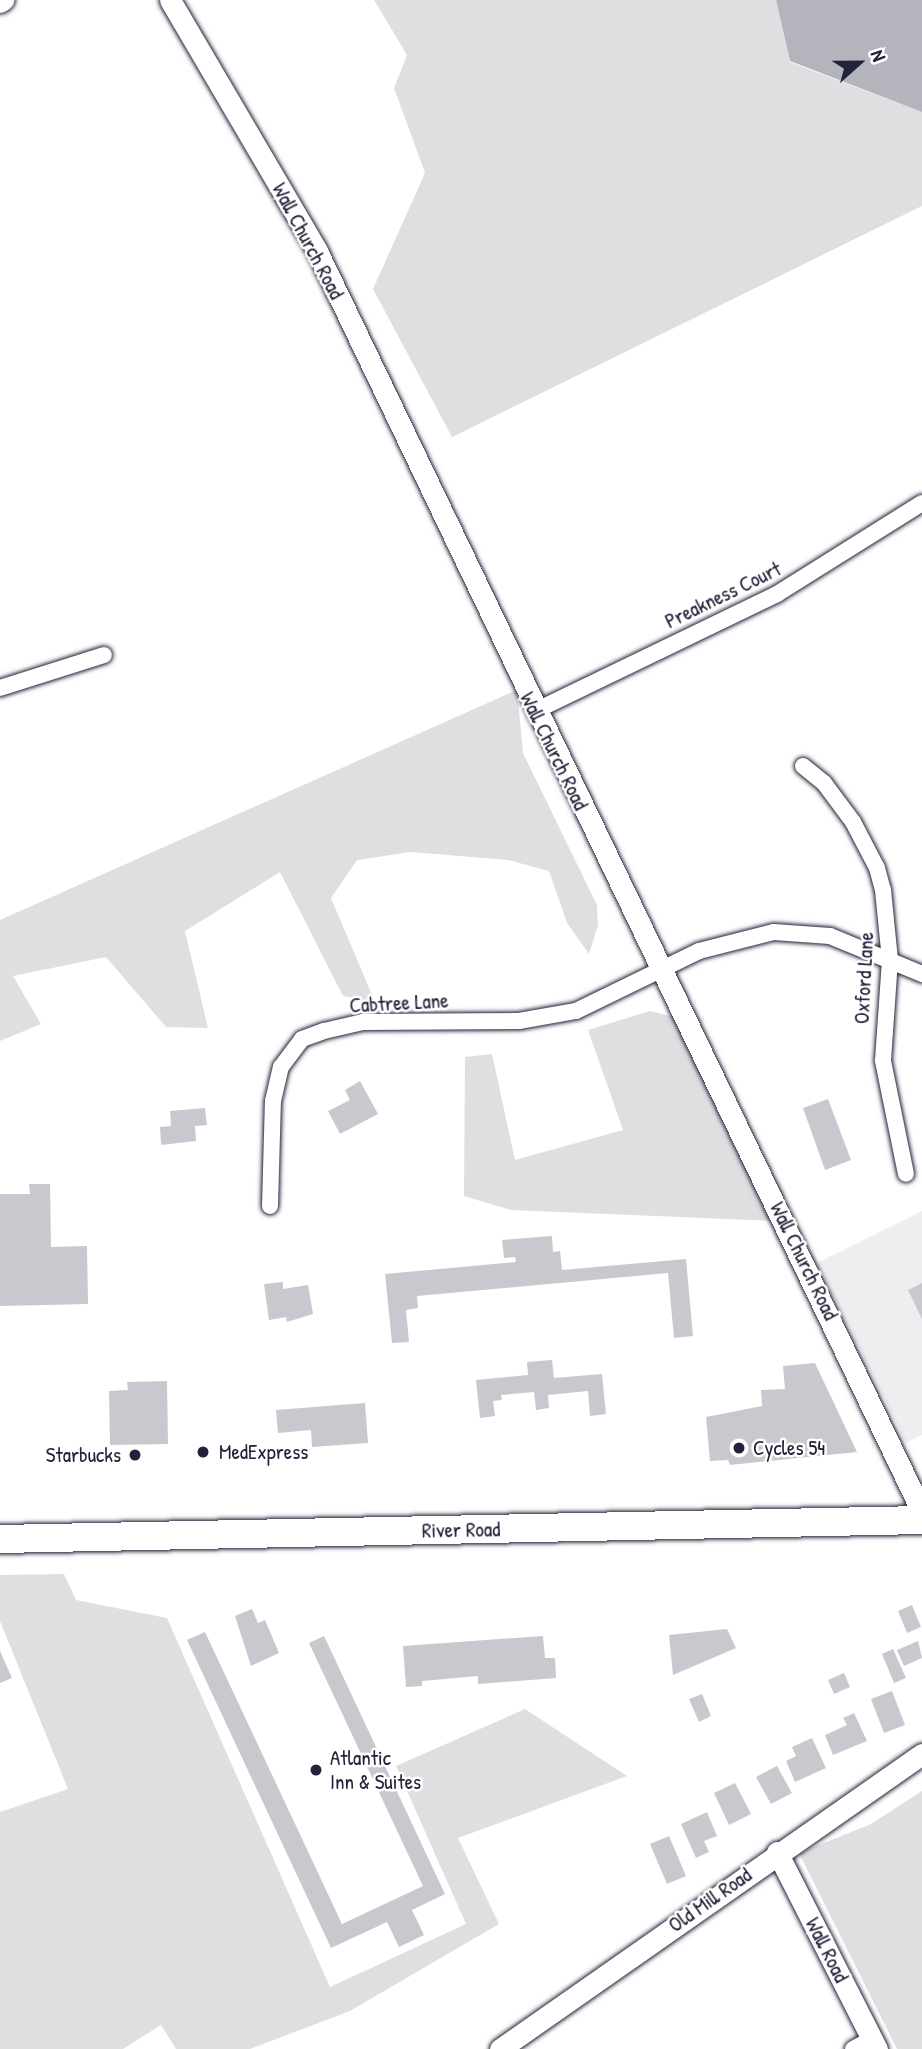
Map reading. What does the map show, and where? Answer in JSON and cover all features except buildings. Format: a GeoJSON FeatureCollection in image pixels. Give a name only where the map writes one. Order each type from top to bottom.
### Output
{"type":"FeatureCollection","features":[{"type":"Feature","properties":{"kind":"highway","name":"River Road"},"geometry":{"type":"LineString","coordinates":[[0,1539],[922,1520]]}},
{"type":"Feature","properties":{"kind":"street","name":"Wall Church Road"},"geometry":{"type":"LineString","coordinates":[[170,0],[317,251],[535,711],[663,968],[922,1512]]}},
{"type":"Feature","properties":{"kind":"street","name":"Preakness Court"},"geometry":{"type":"LineString","coordinates":[[535,711],[777,594],[922,503]]}},
{"type":"Feature","properties":{"kind":"street"},"geometry":{"type":"LineString","coordinates":[[0,688],[104,655]]}},
{"type":"Feature","properties":{"kind":"street","name":"Oxford Lane"},"geometry":{"type":"LineString","coordinates":[[803,766],[838,800],[877,867],[890,960],[883,1061],[906,1174]]}},
{"type":"Feature","properties":{"kind":"street","name":"Cabtree Lane"},"geometry":{"type":"LineString","coordinates":[[270,1206],[274,1101],[281,1067],[302,1039],[363,1022],[519,1021],[576,1011],[725,941],[774,932],[831,936],[922,974]]}},
{"type":"Feature","properties":{"kind":"street","name":"Old Mill Road"},"geometry":{"type":"LineString","coordinates":[[500,2049],[777,1852],[922,1754]]}},
{"type":"Feature","properties":{"kind":"street","name":"Wall Road"},"geometry":{"type":"LineString","coordinates":[[777,1852],[867,2046]]}},
{"type":"Feature","properties":{"kind":"shaded area"},"geometry":{"type":"Polygon","coordinates":[[[374,0],[776,0],[790,62],[922,112],[922,206],[452,437],[373,289],[425,173],[394,88],[407,55],[374,0]]]}},
{"type":"Feature","properties":{"kind":"shaded area"},"geometry":{"type":"Polygon","coordinates":[[[776,0],[922,0],[922,112],[790,61],[776,0]]]}},
{"type":"Feature","properties":{"kind":"shaded area"},"geometry":{"type":"Polygon","coordinates":[[[517,690],[523,753],[597,905],[598,925],[589,954],[567,923],[549,871],[508,860],[411,852],[357,860],[331,898],[375,1002],[343,996],[280,872],[185,931],[208,1028],[166,1027],[106,957],[13,976],[41,1024],[0,1041],[0,920],[517,690]]]}},
{"type":"Feature","properties":{"kind":"shaded area"},"geometry":{"type":"Polygon","coordinates":[[[650,1011],[674,1017],[777,1221],[511,1210],[464,1196],[465,1057],[492,1054],[515,1160],[623,1130],[588,1030],[650,1011]]]}},
{"type":"Feature","properties":{"kind":"shaded area"},"geometry":{"type":"Polygon","coordinates":[[[922,1211],[922,1435],[906,1443],[817,1263],[922,1211]]]}},
{"type":"Feature","properties":{"kind":"shaded area"},"geometry":{"type":"Polygon","coordinates":[[[64,1574],[76,1600],[167,1618],[330,1987],[466,1924],[396,1766],[525,1709],[627,1776],[458,1838],[499,1924],[350,2011],[250,2049],[176,2049],[161,2025],[123,2049],[0,2049],[0,1812],[68,1789],[0,1621],[0,1575],[64,1574]]]}},
{"type":"Feature","properties":{"kind":"shaded area"},"geometry":{"type":"Polygon","coordinates":[[[922,1791],[922,2049],[897,2049],[799,1853],[871,1824],[922,1791]]]}},
{"type":"Feature","properties":{"kind":"place","name":"Cycles 54"},"geometry":{"type":"Point","coordinates":[739,1448]}},
{"type":"Feature","properties":{"kind":"place","name":"MedExpress"},"geometry":{"type":"Point","coordinates":[203,1452]}},
{"type":"Feature","properties":{"kind":"place","name":"Starbucks"},"geometry":{"type":"Point","coordinates":[135,1455]}},
{"type":"Feature","properties":{"kind":"place","name":"Atlantic Inn & Suites"},"geometry":{"type":"Point","coordinates":[316,1770]}}]}
